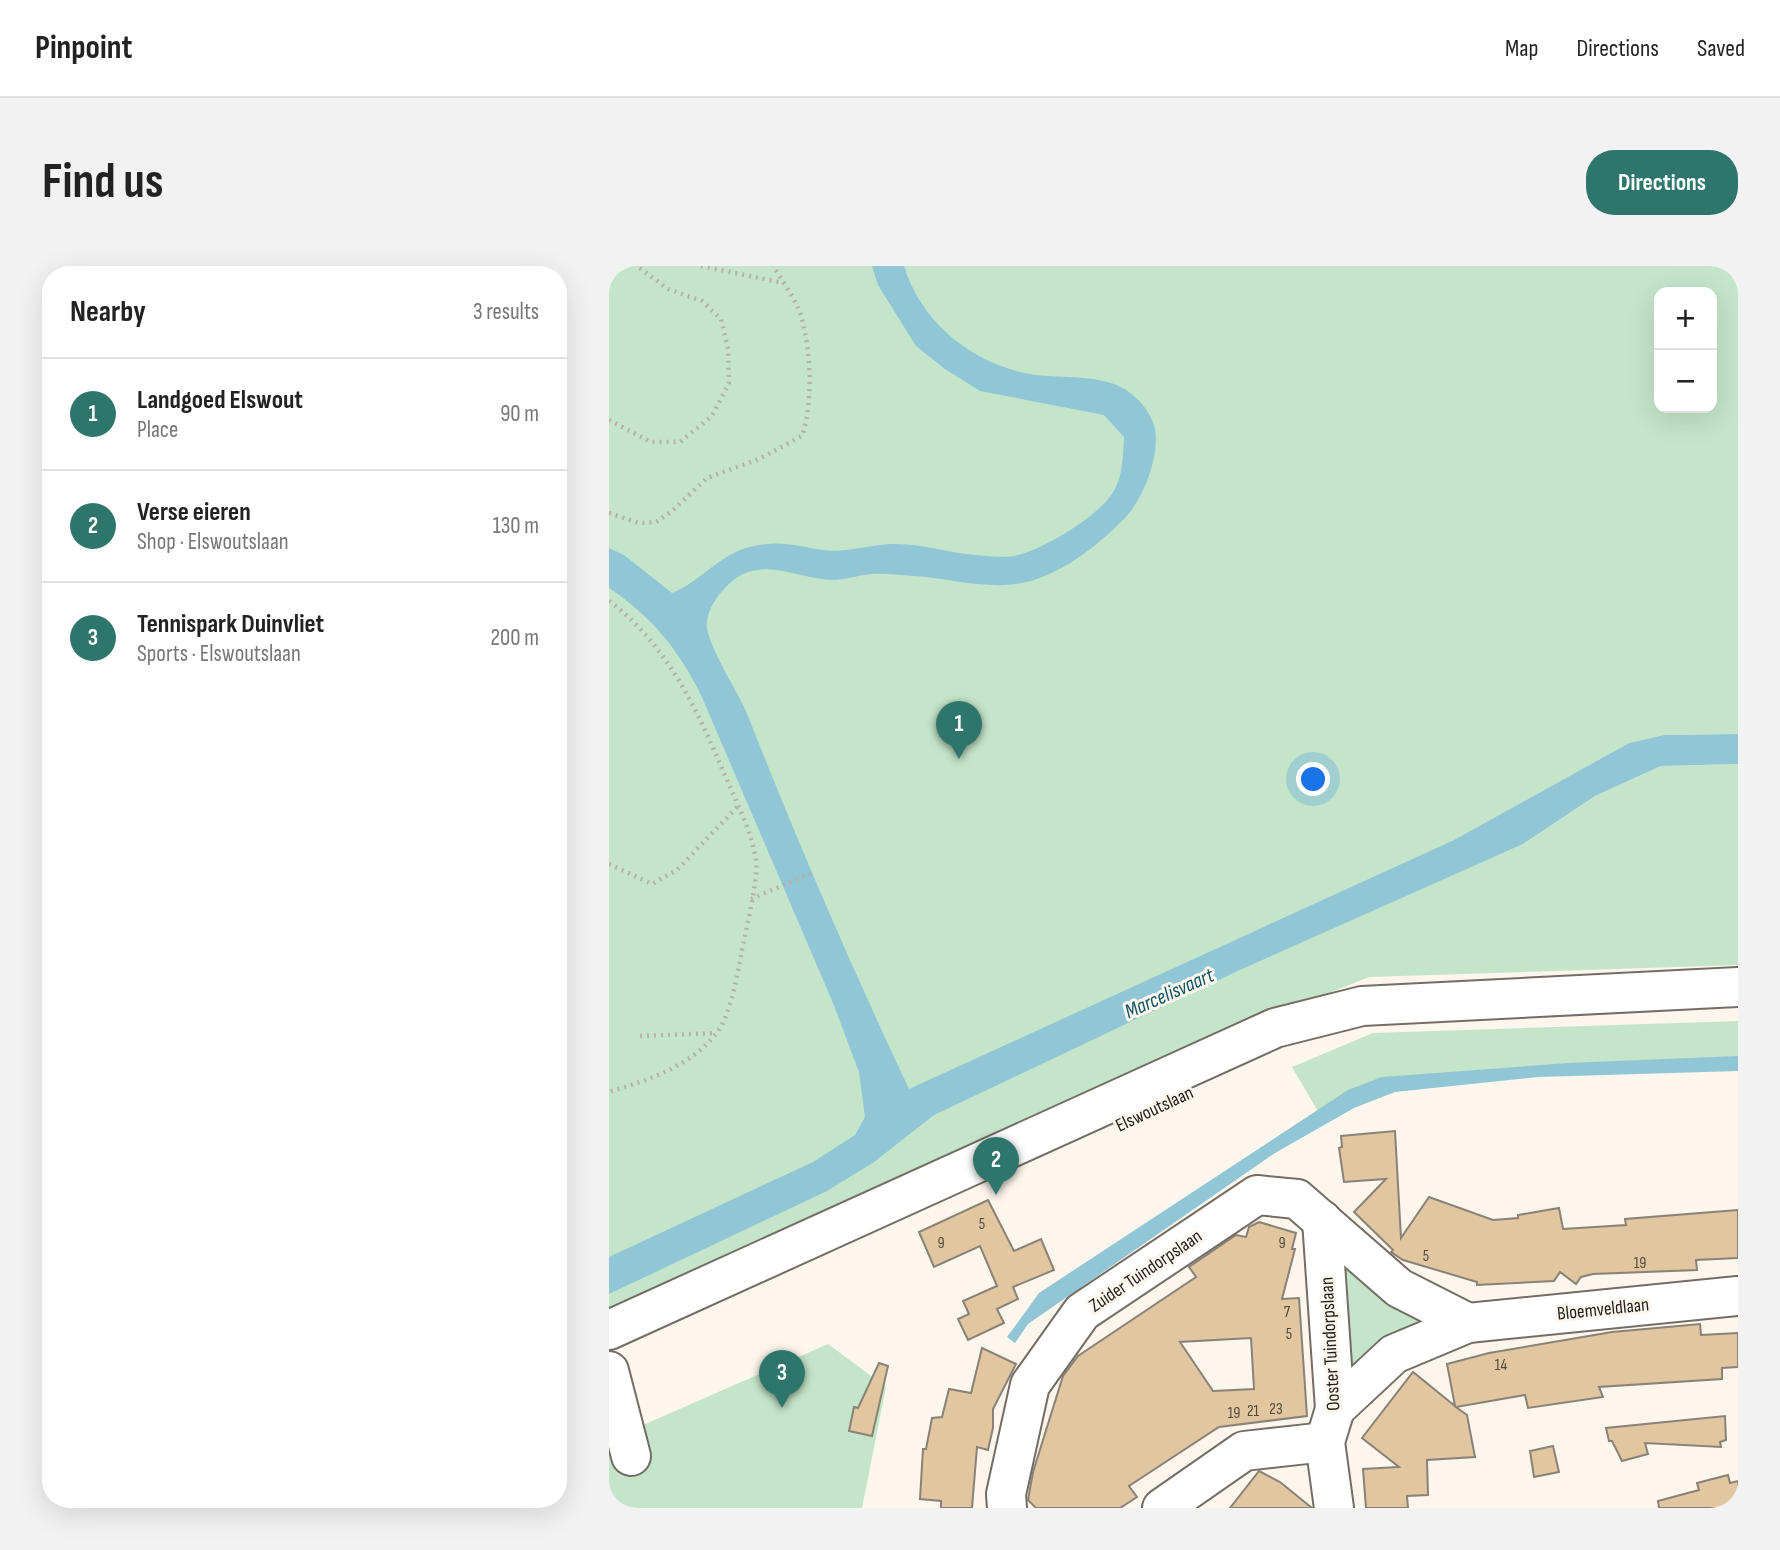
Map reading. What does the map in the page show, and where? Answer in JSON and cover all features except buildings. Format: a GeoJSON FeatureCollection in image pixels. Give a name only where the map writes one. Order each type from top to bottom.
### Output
{"type":"FeatureCollection","features":[{"type":"Feature","properties":{"kind":"street","name":"Elswoutslaan"},"geometry":{"type":"LineString","coordinates":[[609,1330],[1275,1028],[1362,1006],[1738,987]]}},
{"type":"Feature","properties":{"kind":"street","name":"Zuider Tuindorpslaan"},"geometry":{"type":"LineString","coordinates":[[1007,1508],[1006,1494],[1030,1385],[1082,1312],[1257,1195],[1297,1199],[1322,1220]]}},
{"type":"Feature","properties":{"kind":"street"},"geometry":{"type":"LineString","coordinates":[[1322,1220],[1399,1288],[1468,1323]]}},
{"type":"Feature","properties":{"kind":"street","name":"Ooster Tuindorpslaan"},"geometry":{"type":"LineString","coordinates":[[1322,1220],[1334,1508]]}},
{"type":"Feature","properties":{"kind":"street","name":"Bloemveldlaan"},"geometry":{"type":"LineString","coordinates":[[1330,1425],[1394,1354],[1468,1323],[1738,1296]]}},
{"type":"Feature","properties":{"kind":"street"},"geometry":{"type":"LineString","coordinates":[[609,1371],[631,1456]]}},
{"type":"Feature","properties":{"kind":"street"},"geometry":{"type":"LineString","coordinates":[[1162,1508],[1244,1451],[1330,1425]]}},
{"type":"Feature","properties":{"kind":"path"},"geometry":{"type":"LineString","coordinates":[[609,420],[651,442],[680,442],[712,415],[729,383],[728,349],[721,319],[702,301],[668,289],[637,266]]}},
{"type":"Feature","properties":{"kind":"path"},"geometry":{"type":"LineString","coordinates":[[701,266],[785,284]]}},
{"type":"Feature","properties":{"kind":"path"},"geometry":{"type":"LineString","coordinates":[[609,513],[639,523],[656,522],[671,512],[707,478],[759,459],[802,436],[807,422],[809,371],[803,322],[773,266]]}},
{"type":"Feature","properties":{"kind":"path"},"geometry":{"type":"LineString","coordinates":[[609,601],[637,622],[674,669],[703,722],[738,806],[757,862],[736,985],[717,1033],[691,1059],[643,1081],[609,1092]]}},
{"type":"Feature","properties":{"kind":"path"},"geometry":{"type":"LineString","coordinates":[[609,864],[652,884],[677,870],[738,806]]}},
{"type":"Feature","properties":{"kind":"path"},"geometry":{"type":"LineString","coordinates":[[750,900],[812,873]]}},
{"type":"Feature","properties":{"kind":"path"},"geometry":{"type":"LineString","coordinates":[[641,1036],[717,1033]]}},
{"type":"Feature","properties":{"kind":"green space"},"geometry":{"type":"Polygon","coordinates":[[[609,266],[1738,266],[1738,734],[1664,735],[1629,743],[1452,841],[1422,888],[1523,844],[1595,796],[1661,766],[1738,764],[1738,965],[1369,977],[1219,1037],[609,1318],[609,266]]]}},
{"type":"Feature","properties":{"kind":"green space"},"geometry":{"type":"Polygon","coordinates":[[[1738,1021],[1738,1068],[1547,1072],[1385,1090],[1323,1120],[1292,1067],[1373,1033],[1738,1021]]]}},
{"type":"Feature","properties":{"kind":"green space"},"geometry":{"type":"Polygon","coordinates":[[[1337,1264],[1349,1264],[1430,1323],[1345,1373],[1337,1264]]]}},
{"type":"Feature","properties":{"kind":"green space"},"geometry":{"type":"Polygon","coordinates":[[[828,1344],[886,1387],[862,1508],[609,1508],[609,1448],[634,1429],[828,1344]]]}},
{"type":"Feature","properties":{"kind":"water","name":"Marcelisvaart"},"geometry":{"type":"Polygon","coordinates":[[[872,266],[904,266],[922,304],[935,321],[949,335],[984,359],[1024,373],[1092,379],[1114,384],[1128,391],[1150,415],[1156,440],[1149,477],[1138,501],[1124,519],[1093,547],[1069,563],[1031,581],[987,585],[886,574],[836,580],[765,569],[737,577],[720,593],[710,609],[707,627],[712,644],[745,710],[827,906],[909,1089],[1452,841],[1629,743],[1664,735],[1738,734],[1738,764],[1661,766],[1595,796],[1523,844],[1242,969],[934,1115],[874,1162],[827,1191],[609,1294],[609,1257],[813,1162],[855,1135],[865,1117],[859,1072],[833,1003],[701,695],[663,635],[638,610],[609,588],[609,548],[624,555],[672,593],[731,554],[764,544],[789,544],[832,551],[903,544],[966,554],[1014,556],[1053,540],[1094,513],[1116,488],[1120,474],[1124,437],[1104,415],[980,391],[945,369],[916,346],[878,285],[872,266]]]}},
{"type":"Feature","properties":{"kind":"water"},"geometry":{"type":"Polygon","coordinates":[[[1738,1056],[1738,1071],[1538,1077],[1395,1092],[1354,1108],[1275,1153],[1028,1324],[1015,1343],[1007,1337],[1039,1293],[1348,1090],[1382,1077],[1568,1063],[1738,1056]]]}},
{"type":"Feature","properties":{"kind":"place","name":"Landgoed Elswout"},"geometry":{"type":"Point","coordinates":[959,759]}},
{"type":"Feature","properties":{"kind":"place","name":"Verse eieren"},"geometry":{"type":"Point","coordinates":[996,1195]}},
{"type":"Feature","properties":{"kind":"place","name":"Tennispark Duinvliet"},"geometry":{"type":"Point","coordinates":[782,1408]}}]}
